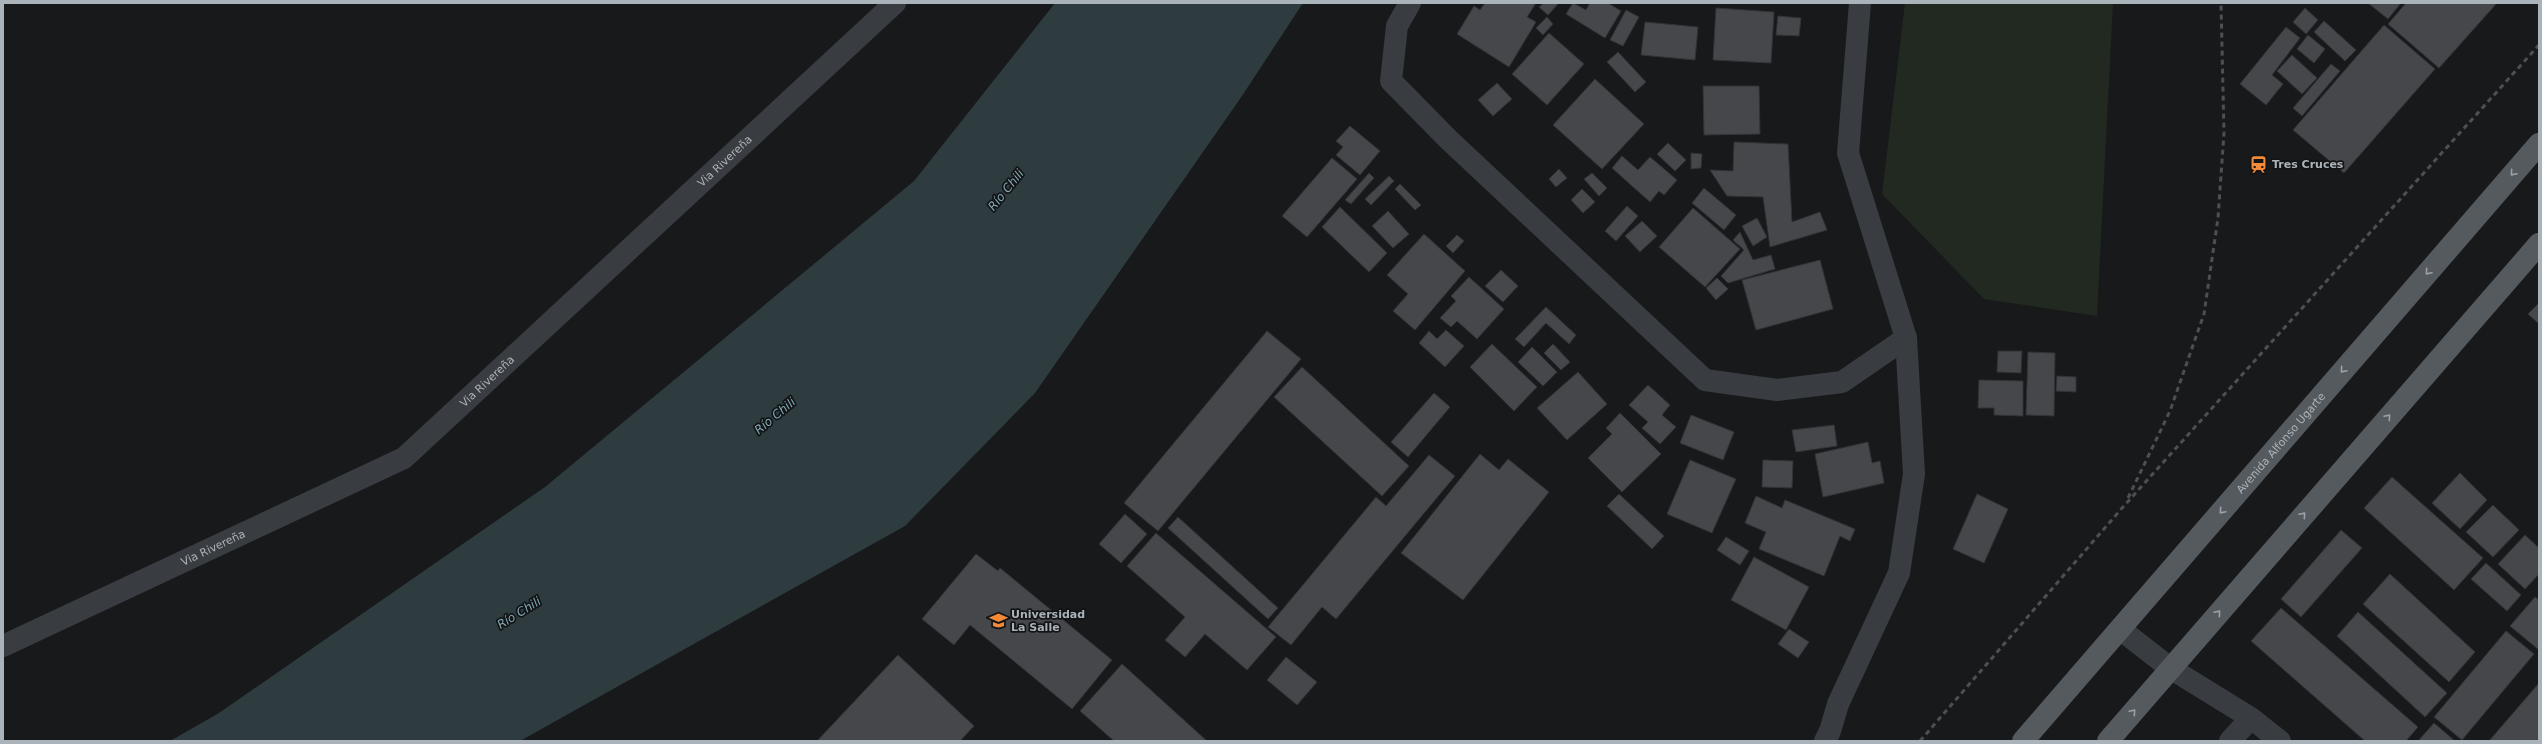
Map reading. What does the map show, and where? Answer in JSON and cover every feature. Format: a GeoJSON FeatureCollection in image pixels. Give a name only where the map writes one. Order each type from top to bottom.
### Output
{"type":"FeatureCollection","features":[{"type":"Feature","properties":{"kind":"main road","name":"Avenida Alfonso Ugarte"},"geometry":{"type":"LineString","coordinates":[[2022,741],[2539,144]]}},
{"type":"Feature","properties":{"kind":"main road"},"geometry":{"type":"LineString","coordinates":[[2108,741],[2539,244]]}},
{"type":"Feature","properties":{"kind":"street","name":"Via Rivereña"},"geometry":{"type":"LineString","coordinates":[[3,646],[404,458],[895,3]]}},
{"type":"Feature","properties":{"kind":"street"},"geometry":{"type":"LineString","coordinates":[[1410,3],[1397,26],[1391,81],[1448,139],[1705,380],[1777,390],[1842,382],[1906,338]]}},
{"type":"Feature","properties":{"kind":"street"},"geometry":{"type":"LineString","coordinates":[[1825,741],[1830,731],[1838,704],[1899,573],[1914,474],[1906,338],[1848,153],[1860,3]]}},
{"type":"Feature","properties":{"kind":"street"},"geometry":{"type":"LineString","coordinates":[[2120,629],[2170,668],[2251,718],[2280,741]]}},
{"type":"Feature","properties":{"kind":"street"},"geometry":{"type":"LineString","coordinates":[[2230,741],[2251,718]]}},
{"type":"Feature","properties":{"kind":"shaded area"},"geometry":{"type":"Polygon","coordinates":[[[1905,3],[2113,3],[2097,316],[1984,299],[1882,194],[1905,3]]]}},
{"type":"Feature","properties":{"kind":"water","name":"Río Chili"},"geometry":{"type":"Polygon","coordinates":[[[1055,3],[1303,3],[1242,96],[1035,393],[905,526],[520,741],[170,741],[219,713],[545,487],[914,181],[1055,3]]]}},
{"type":"Feature","properties":{"kind":"building"},"geometry":{"type":"Polygon","coordinates":[[[1485,3],[1536,3],[1527,17],[1536,22],[1509,67],[1457,34],[1474,6],[1480,10],[1485,3]]]}},
{"type":"Feature","properties":{"kind":"building"},"geometry":{"type":"Polygon","coordinates":[[[1544,3],[1558,4],[1548,15],[1539,7],[1544,3]]]}},
{"type":"Feature","properties":{"kind":"building"},"geometry":{"type":"Polygon","coordinates":[[[1573,3],[1586,10],[1590,3],[1608,3],[1621,11],[1605,38],[1566,14],[1573,3]]]}},
{"type":"Feature","properties":{"kind":"building"},"geometry":{"type":"Polygon","coordinates":[[[2368,3],[2401,3],[2388,19],[2368,3]]]}},
{"type":"Feature","properties":{"kind":"building"},"geometry":{"type":"Polygon","coordinates":[[[2406,3],[2497,3],[2439,68],[2388,24],[2406,3]]]}},
{"type":"Feature","properties":{"kind":"building"},"geometry":{"type":"Polygon","coordinates":[[[1716,8],[1774,12],[1771,63],[1713,60],[1716,8]]]}},
{"type":"Feature","properties":{"kind":"building"},"geometry":{"type":"Polygon","coordinates":[[[2305,8],[2318,20],[2306,34],[2293,22],[2305,8]]]}},
{"type":"Feature","properties":{"kind":"building"},"geometry":{"type":"Polygon","coordinates":[[[1626,10],[1639,17],[1623,46],[1610,40],[1626,10]]]}},
{"type":"Feature","properties":{"kind":"building"},"geometry":{"type":"Polygon","coordinates":[[[1778,16],[1801,18],[1799,36],[1776,35],[1778,16]]]}},
{"type":"Feature","properties":{"kind":"building"},"geometry":{"type":"Polygon","coordinates":[[[1547,17],[1553,24],[1543,35],[1536,28],[1547,17]]]}},
{"type":"Feature","properties":{"kind":"building"},"geometry":{"type":"Polygon","coordinates":[[[2324,21],[2356,50],[2345,61],[2314,32],[2324,21]]]}},
{"type":"Feature","properties":{"kind":"building"},"geometry":{"type":"Polygon","coordinates":[[[1645,22],[1698,27],[1695,60],[1641,55],[1645,22]]]}},
{"type":"Feature","properties":{"kind":"building"},"geometry":{"type":"Polygon","coordinates":[[[2384,25],[2435,69],[2344,173],[2293,130],[2384,25]]]}},
{"type":"Feature","properties":{"kind":"building"},"geometry":{"type":"Polygon","coordinates":[[[2286,27],[2300,38],[2272,75],[2283,84],[2266,105],[2240,84],[2286,27]]]}},
{"type":"Feature","properties":{"kind":"building"},"geometry":{"type":"Polygon","coordinates":[[[1549,33],[1584,64],[1547,105],[1512,74],[1549,33]]]}},
{"type":"Feature","properties":{"kind":"building"},"geometry":{"type":"Polygon","coordinates":[[[2308,35],[2325,49],[2314,63],[2297,49],[2308,35]]]}},
{"type":"Feature","properties":{"kind":"building"},"geometry":{"type":"Polygon","coordinates":[[[1618,52],[1646,82],[1635,92],[1607,62],[1618,52]]]}},
{"type":"Feature","properties":{"kind":"building"},"geometry":{"type":"Polygon","coordinates":[[[2292,55],[2317,78],[2302,94],[2277,71],[2292,55]]]}},
{"type":"Feature","properties":{"kind":"building"},"geometry":{"type":"Polygon","coordinates":[[[2331,64],[2340,71],[2302,116],[2293,108],[2331,64]]]}},
{"type":"Feature","properties":{"kind":"building"},"geometry":{"type":"Polygon","coordinates":[[[1595,79],[1644,124],[1602,169],[1553,125],[1595,79]]]}},
{"type":"Feature","properties":{"kind":"building"},"geometry":{"type":"Polygon","coordinates":[[[1497,83],[1512,99],[1493,116],[1478,100],[1497,83]]]}},
{"type":"Feature","properties":{"kind":"building"},"geometry":{"type":"Polygon","coordinates":[[[1703,86],[1759,86],[1760,134],[1704,135],[1703,86]]]}},
{"type":"Feature","properties":{"kind":"building"},"geometry":{"type":"Polygon","coordinates":[[[1350,126],[1380,151],[1360,175],[1336,155],[1343,147],[1336,141],[1350,126]]]}},
{"type":"Feature","properties":{"kind":"building"},"geometry":{"type":"Polygon","coordinates":[[[1734,142],[1788,144],[1792,222],[1820,212],[1827,230],[1770,247],[1763,197],[1727,196],[1710,170],[1733,171],[1734,142]]]}},
{"type":"Feature","properties":{"kind":"building"},"geometry":{"type":"Polygon","coordinates":[[[1668,143],[1686,160],[1675,171],[1657,154],[1668,143]]]}},
{"type":"Feature","properties":{"kind":"building"},"geometry":{"type":"Polygon","coordinates":[[[1691,153],[1702,154],[1701,168],[1691,169],[1691,153]]]}},
{"type":"Feature","properties":{"kind":"building"},"geometry":{"type":"Polygon","coordinates":[[[1622,156],[1638,170],[1650,157],[1677,180],[1664,195],[1659,191],[1650,202],[1612,168],[1622,156]]]}},
{"type":"Feature","properties":{"kind":"building"},"geometry":{"type":"Polygon","coordinates":[[[1332,158],[1357,179],[1307,237],[1282,216],[1332,158]]]}},
{"type":"Feature","properties":{"kind":"building"},"geometry":{"type":"Polygon","coordinates":[[[1559,169],[1567,178],[1556,187],[1549,179],[1559,169]]]}},
{"type":"Feature","properties":{"kind":"building"},"geometry":{"type":"Polygon","coordinates":[[[1369,173],[1374,178],[1351,204],[1345,200],[1369,173]]]}},
{"type":"Feature","properties":{"kind":"building"},"geometry":{"type":"Polygon","coordinates":[[[1592,173],[1607,188],[1599,196],[1584,179],[1592,173]]]}},
{"type":"Feature","properties":{"kind":"building"},"geometry":{"type":"Polygon","coordinates":[[[1389,176],[1394,181],[1371,205],[1365,199],[1389,176]]]}},
{"type":"Feature","properties":{"kind":"building"},"geometry":{"type":"Polygon","coordinates":[[[1400,184],[1421,205],[1415,210],[1395,189],[1400,184]]]}},
{"type":"Feature","properties":{"kind":"building"},"geometry":{"type":"Polygon","coordinates":[[[1704,188],[1736,215],[1724,230],[1692,203],[1704,188]]]}},
{"type":"Feature","properties":{"kind":"building"},"geometry":{"type":"Polygon","coordinates":[[[1582,189],[1595,202],[1583,213],[1571,200],[1582,189]]]}},
{"type":"Feature","properties":{"kind":"building"},"geometry":{"type":"Polygon","coordinates":[[[1627,206],[1638,216],[1616,241],[1605,231],[1627,206]]]}},
{"type":"Feature","properties":{"kind":"building"},"geometry":{"type":"Polygon","coordinates":[[[1340,207],[1387,253],[1369,272],[1322,227],[1340,207]]]}},
{"type":"Feature","properties":{"kind":"building"},"geometry":{"type":"Polygon","coordinates":[[[1693,208],[1740,249],[1705,287],[1659,247],[1693,208]]]}},
{"type":"Feature","properties":{"kind":"building"},"geometry":{"type":"Polygon","coordinates":[[[1388,211],[1409,234],[1393,248],[1372,226],[1388,211]]]}},
{"type":"Feature","properties":{"kind":"building"},"geometry":{"type":"Polygon","coordinates":[[[1757,218],[1767,237],[1753,246],[1742,226],[1757,218]]]}},
{"type":"Feature","properties":{"kind":"building"},"geometry":{"type":"Polygon","coordinates":[[[1642,221],[1657,236],[1640,252],[1625,236],[1642,221]]]}},
{"type":"Feature","properties":{"kind":"building"},"geometry":{"type":"Polygon","coordinates":[[[1740,232],[1753,260],[1771,255],[1775,269],[1728,283],[1721,276],[1744,250],[1733,240],[1740,232]]]}},
{"type":"Feature","properties":{"kind":"building"},"geometry":{"type":"Polygon","coordinates":[[[1424,234],[1465,271],[1415,330],[1393,311],[1408,294],[1387,275],[1424,234]]]}},
{"type":"Feature","properties":{"kind":"building"},"geometry":{"type":"Polygon","coordinates":[[[1457,235],[1464,241],[1453,253],[1446,246],[1457,235]]]}},
{"type":"Feature","properties":{"kind":"building"},"geometry":{"type":"Polygon","coordinates":[[[1820,260],[1833,309],[1756,330],[1742,280],[1820,260]]]}},
{"type":"Feature","properties":{"kind":"building"},"geometry":{"type":"Polygon","coordinates":[[[1501,270],[1518,286],[1503,302],[1485,286],[1501,270]]]}},
{"type":"Feature","properties":{"kind":"building"},"geometry":{"type":"Polygon","coordinates":[[[1469,277],[1504,309],[1477,339],[1457,321],[1451,327],[1440,318],[1456,301],[1451,296],[1469,277]]]}},
{"type":"Feature","properties":{"kind":"building"},"geometry":{"type":"Polygon","coordinates":[[[1717,278],[1728,289],[1716,300],[1706,288],[1717,278]]]}},
{"type":"Feature","properties":{"kind":"building"},"geometry":{"type":"Polygon","coordinates":[[[2539,303],[2539,324],[2528,314],[2539,303]]]}},
{"type":"Feature","properties":{"kind":"building"},"geometry":{"type":"Polygon","coordinates":[[[1546,307],[1576,335],[1569,344],[1546,323],[1524,347],[1515,339],[1546,307]]]}},
{"type":"Feature","properties":{"kind":"building"},"geometry":{"type":"Polygon","coordinates":[[[1446,330],[1464,346],[1445,367],[1419,343],[1429,331],[1437,339],[1446,330]]]}},
{"type":"Feature","properties":{"kind":"building"},"geometry":{"type":"Polygon","coordinates":[[[1267,331],[1301,359],[1158,531],[1124,503],[1267,331]]]}},
{"type":"Feature","properties":{"kind":"building"},"geometry":{"type":"Polygon","coordinates":[[[1492,344],[1537,387],[1514,411],[1470,367],[1492,344]]]}},
{"type":"Feature","properties":{"kind":"building"},"geometry":{"type":"Polygon","coordinates":[[[1553,344],[1570,362],[1561,370],[1544,353],[1553,344]]]}},
{"type":"Feature","properties":{"kind":"building"},"geometry":{"type":"Polygon","coordinates":[[[1532,347],[1557,372],[1543,386],[1518,362],[1532,347]]]}},
{"type":"Feature","properties":{"kind":"building"},"geometry":{"type":"Polygon","coordinates":[[[1998,351],[2022,351],[2021,373],[1997,372],[1998,351]]]}},
{"type":"Feature","properties":{"kind":"building"},"geometry":{"type":"Polygon","coordinates":[[[2028,352],[2055,353],[2054,416],[2026,415],[2028,352]]]}},
{"type":"Feature","properties":{"kind":"building"},"geometry":{"type":"Polygon","coordinates":[[[1302,367],[1409,466],[1382,496],[1274,397],[1302,367]]]}},
{"type":"Feature","properties":{"kind":"building"},"geometry":{"type":"Polygon","coordinates":[[[1578,372],[1607,404],[1567,440],[1537,408],[1578,372]]]}},
{"type":"Feature","properties":{"kind":"building"},"geometry":{"type":"Polygon","coordinates":[[[2057,376],[2076,377],[2076,392],[2056,391],[2057,376]]]}},
{"type":"Feature","properties":{"kind":"building"},"geometry":{"type":"Polygon","coordinates":[[[1979,380],[2023,381],[2023,416],[1994,415],[1994,408],[1978,408],[1979,380]]]}},
{"type":"Feature","properties":{"kind":"building"},"geometry":{"type":"Polygon","coordinates":[[[1648,385],[1670,405],[1662,415],[1676,427],[1660,444],[1642,428],[1648,422],[1629,405],[1648,385]]]}},
{"type":"Feature","properties":{"kind":"building"},"geometry":{"type":"Polygon","coordinates":[[[1434,393],[1450,407],[1408,457],[1391,442],[1434,393]]]}},
{"type":"Feature","properties":{"kind":"building"},"geometry":{"type":"Polygon","coordinates":[[[1620,413],[1661,454],[1622,492],[1588,458],[1612,434],[1606,428],[1620,413]]]}},
{"type":"Feature","properties":{"kind":"building"},"geometry":{"type":"Polygon","coordinates":[[[1691,415],[1734,432],[1723,460],[1680,443],[1691,415]]]}},
{"type":"Feature","properties":{"kind":"building"},"geometry":{"type":"Polygon","coordinates":[[[1834,425],[1837,446],[1796,452],[1792,430],[1834,425]]]}},
{"type":"Feature","properties":{"kind":"building"},"geometry":{"type":"Polygon","coordinates":[[[1868,442],[1872,463],[1880,461],[1884,483],[1823,497],[1815,454],[1868,442]]]}},
{"type":"Feature","properties":{"kind":"building"},"geometry":{"type":"Polygon","coordinates":[[[1480,454],[1499,470],[1508,459],[1549,492],[1463,600],[1401,553],[1480,454]]]}},
{"type":"Feature","properties":{"kind":"building"},"geometry":{"type":"Polygon","coordinates":[[[1429,455],[1455,476],[1336,619],[1322,607],[1291,645],[1268,627],[1376,497],[1386,506],[1429,455]]]}},
{"type":"Feature","properties":{"kind":"building"},"geometry":{"type":"Polygon","coordinates":[[[1690,460],[1736,479],[1712,533],[1667,514],[1690,460]]]}},
{"type":"Feature","properties":{"kind":"building"},"geometry":{"type":"Polygon","coordinates":[[[1763,460],[1793,461],[1792,488],[1762,487],[1763,460]]]}},
{"type":"Feature","properties":{"kind":"building"},"geometry":{"type":"Polygon","coordinates":[[[2460,473],[2487,500],[2460,529],[2432,503],[2460,473]]]}},
{"type":"Feature","properties":{"kind":"building"},"geometry":{"type":"Polygon","coordinates":[[[2392,477],[2483,558],[2454,590],[2364,508],[2392,477]]]}},
{"type":"Feature","properties":{"kind":"building"},"geometry":{"type":"Polygon","coordinates":[[[1619,494],[1664,536],[1652,549],[1607,506],[1619,494]]]}},
{"type":"Feature","properties":{"kind":"building"},"geometry":{"type":"Polygon","coordinates":[[[1977,494],[2008,509],[1984,563],[1953,549],[1977,494]]]}},
{"type":"Feature","properties":{"kind":"building"},"geometry":{"type":"Polygon","coordinates":[[[1756,496],[1782,508],[1785,500],[1855,529],[1850,541],[1840,536],[1824,576],[1759,549],[1766,532],[1745,523],[1756,496]]]}},
{"type":"Feature","properties":{"kind":"building"},"geometry":{"type":"Polygon","coordinates":[[[2493,505],[2519,530],[2493,557],[2466,532],[2493,505]]]}},
{"type":"Feature","properties":{"kind":"building"},"geometry":{"type":"Polygon","coordinates":[[[1125,514],[1147,534],[1121,563],[1099,544],[1125,514]]]}},
{"type":"Feature","properties":{"kind":"building"},"geometry":{"type":"Polygon","coordinates":[[[1178,517],[1278,608],[1268,619],[1168,528],[1178,517]]]}},
{"type":"Feature","properties":{"kind":"building"},"geometry":{"type":"Polygon","coordinates":[[[2341,530],[2362,548],[2301,617],[2281,599],[2341,530]]]}},
{"type":"Feature","properties":{"kind":"building"},"geometry":{"type":"Polygon","coordinates":[[[1156,533],[1276,637],[1247,670],[1205,634],[1185,657],[1165,640],[1185,617],[1127,566],[1156,533]]]}},
{"type":"Feature","properties":{"kind":"building"},"geometry":{"type":"Polygon","coordinates":[[[2525,535],[2539,548],[2539,574],[2525,589],[2498,564],[2525,535]]]}},
{"type":"Feature","properties":{"kind":"building"},"geometry":{"type":"Polygon","coordinates":[[[1726,537],[1749,551],[1740,565],[1717,550],[1726,537]]]}},
{"type":"Feature","properties":{"kind":"building"},"geometry":{"type":"Polygon","coordinates":[[[976,554],[998,571],[1000,568],[1112,660],[1072,709],[970,625],[954,645],[922,619],[976,554]]]}},
{"type":"Feature","properties":{"kind":"building"},"geometry":{"type":"Polygon","coordinates":[[[1754,557],[1809,587],[1786,630],[1731,600],[1754,557]]]}},
{"type":"Feature","properties":{"kind":"building"},"geometry":{"type":"Polygon","coordinates":[[[2486,563],[2521,595],[2507,611],[2471,579],[2486,563]]]}},
{"type":"Feature","properties":{"kind":"building"},"geometry":{"type":"Polygon","coordinates":[[[2390,574],[2475,652],[2449,682],[2363,604],[2390,574]]]}},
{"type":"Feature","properties":{"kind":"building"},"geometry":{"type":"Polygon","coordinates":[[[2535,597],[2539,600],[2539,650],[2510,626],[2535,597]]]}},
{"type":"Feature","properties":{"kind":"building"},"geometry":{"type":"Polygon","coordinates":[[[2281,608],[2418,727],[2406,741],[2365,741],[2251,641],[2281,608]]]}},
{"type":"Feature","properties":{"kind":"building"},"geometry":{"type":"Polygon","coordinates":[[[2358,612],[2447,693],[2425,717],[2337,636],[2358,612]]]}},
{"type":"Feature","properties":{"kind":"building"},"geometry":{"type":"Polygon","coordinates":[[[1789,629],[1809,642],[1798,658],[1778,644],[1789,629]]]}},
{"type":"Feature","properties":{"kind":"building"},"geometry":{"type":"Polygon","coordinates":[[[2506,631],[2534,654],[2462,740],[2434,717],[2506,631]]]}},
{"type":"Feature","properties":{"kind":"building"},"geometry":{"type":"Polygon","coordinates":[[[898,655],[974,726],[960,741],[817,741],[898,655]]]}},
{"type":"Feature","properties":{"kind":"building"},"geometry":{"type":"Polygon","coordinates":[[[1286,657],[1317,682],[1297,705],[1267,680],[1286,657]]]}},
{"type":"Feature","properties":{"kind":"building"},"geometry":{"type":"Polygon","coordinates":[[[1122,664],[1207,741],[1114,741],[1080,711],[1122,664]]]}},
{"type":"Feature","properties":{"kind":"building"},"geometry":{"type":"Polygon","coordinates":[[[2539,683],[2539,741],[2489,741],[2539,683]]]}},
{"type":"Feature","properties":{"kind":"building"},"geometry":{"type":"Polygon","coordinates":[[[2434,723],[2455,741],[2418,741],[2434,723]]]}},
{"type":"Feature","properties":{"kind":"railway"},"geometry":{"type":"LineString","coordinates":[[2128,498],[2170,411],[2204,314],[2218,218],[2224,133],[2221,3]]}},
{"type":"Feature","properties":{"kind":"railway"},"geometry":{"type":"LineString","coordinates":[[1920,741],[2123,507],[2539,45]]}},
{"type":"Feature","properties":{"kind":"place","name":"Tres Cruces"},"geometry":{"type":"Point","coordinates":[2259,164]}},
{"type":"Feature","properties":{"kind":"place","name":"Universidad La Salle"},"geometry":{"type":"Point","coordinates":[998,620]}}]}
